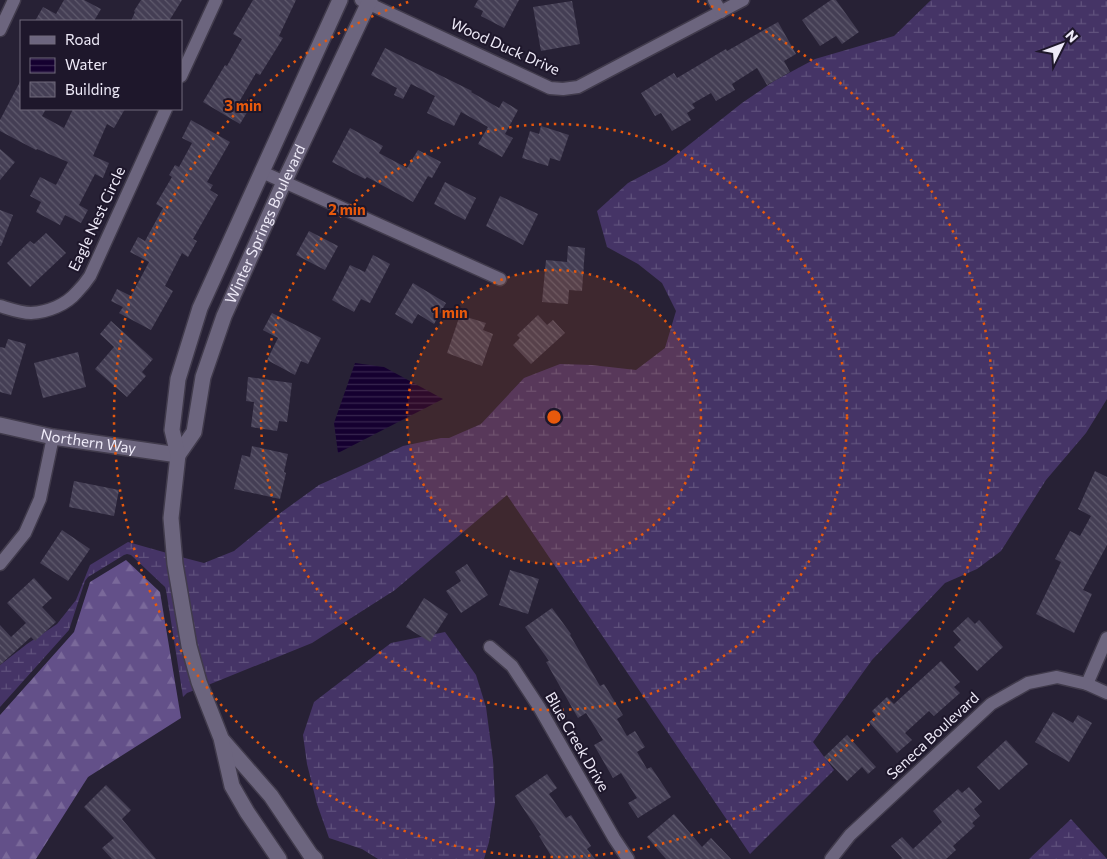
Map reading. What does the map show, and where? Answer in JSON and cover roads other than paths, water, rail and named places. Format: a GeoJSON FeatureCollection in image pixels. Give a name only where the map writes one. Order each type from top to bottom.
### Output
{"type":"FeatureCollection","features":[{"type":"Feature","properties":{"kind":"street"},"geometry":{"type":"LineString","coordinates":[[0,30],[14,0]]}},
{"type":"Feature","properties":{"kind":"street"},"geometry":{"type":"LineString","coordinates":[[182,74],[216,0]]}},
{"type":"Feature","properties":{"kind":"street","name":"Winter Springs Boulevard"},"geometry":{"type":"LineString","coordinates":[[279,859],[232,786],[221,738],[199,682],[189,646],[174,564],[171,518],[178,455],[172,430],[178,379],[200,308],[340,0]]}},
{"type":"Feature","properties":{"kind":"street"},"geometry":{"type":"LineString","coordinates":[[714,0],[721,12]]}},
{"type":"Feature","properties":{"kind":"street","name":"Wood Duck Drive"},"geometry":{"type":"LineString","coordinates":[[367,1],[550,88],[563,89],[578,86],[743,0]]}},
{"type":"Feature","properties":{"kind":"street","name":"Winter Springs Boulevard"},"geometry":{"type":"LineString","coordinates":[[178,455],[194,432],[204,378],[224,316],[367,1]]}},
{"type":"Feature","properties":{"kind":"street","name":"Eagle Nest Circle"},"geometry":{"type":"LineString","coordinates":[[0,306],[31,313],[50,310],[65,303],[76,294],[90,276],[166,110]]}},
{"type":"Feature","properties":{"kind":"street"},"geometry":{"type":"LineString","coordinates":[[262,172],[500,279]]}},
{"type":"Feature","properties":{"kind":"street","name":"Northern Way"},"geometry":{"type":"LineString","coordinates":[[0,425],[53,438],[178,455]]}},
{"type":"Feature","properties":{"kind":"street"},"geometry":{"type":"LineString","coordinates":[[0,564],[24,532],[40,499],[53,438]]}},
{"type":"Feature","properties":{"kind":"street"},"geometry":{"type":"LineString","coordinates":[[1087,684],[1107,638]]}},
{"type":"Feature","properties":{"kind":"street","name":"Blue Creek Drive"},"geometry":{"type":"LineString","coordinates":[[490,647],[512,666],[539,707],[628,859]]}},
{"type":"Feature","properties":{"kind":"street","name":"Seneca Boulevard"},"geometry":{"type":"LineString","coordinates":[[830,859],[850,835],[991,704],[1028,683],[1057,678],[1087,684],[1107,693]]}},
{"type":"Feature","properties":{"kind":"street","name":"Winter Springs Boulevard"},"geometry":{"type":"LineString","coordinates":[[221,738],[271,796],[314,859]]}},
{"type":"Feature","properties":{"kind":"water"},"geometry":{"type":"Polygon","coordinates":[[[355,363],[384,367],[443,399],[338,453],[334,423],[355,363]]]}}]}
